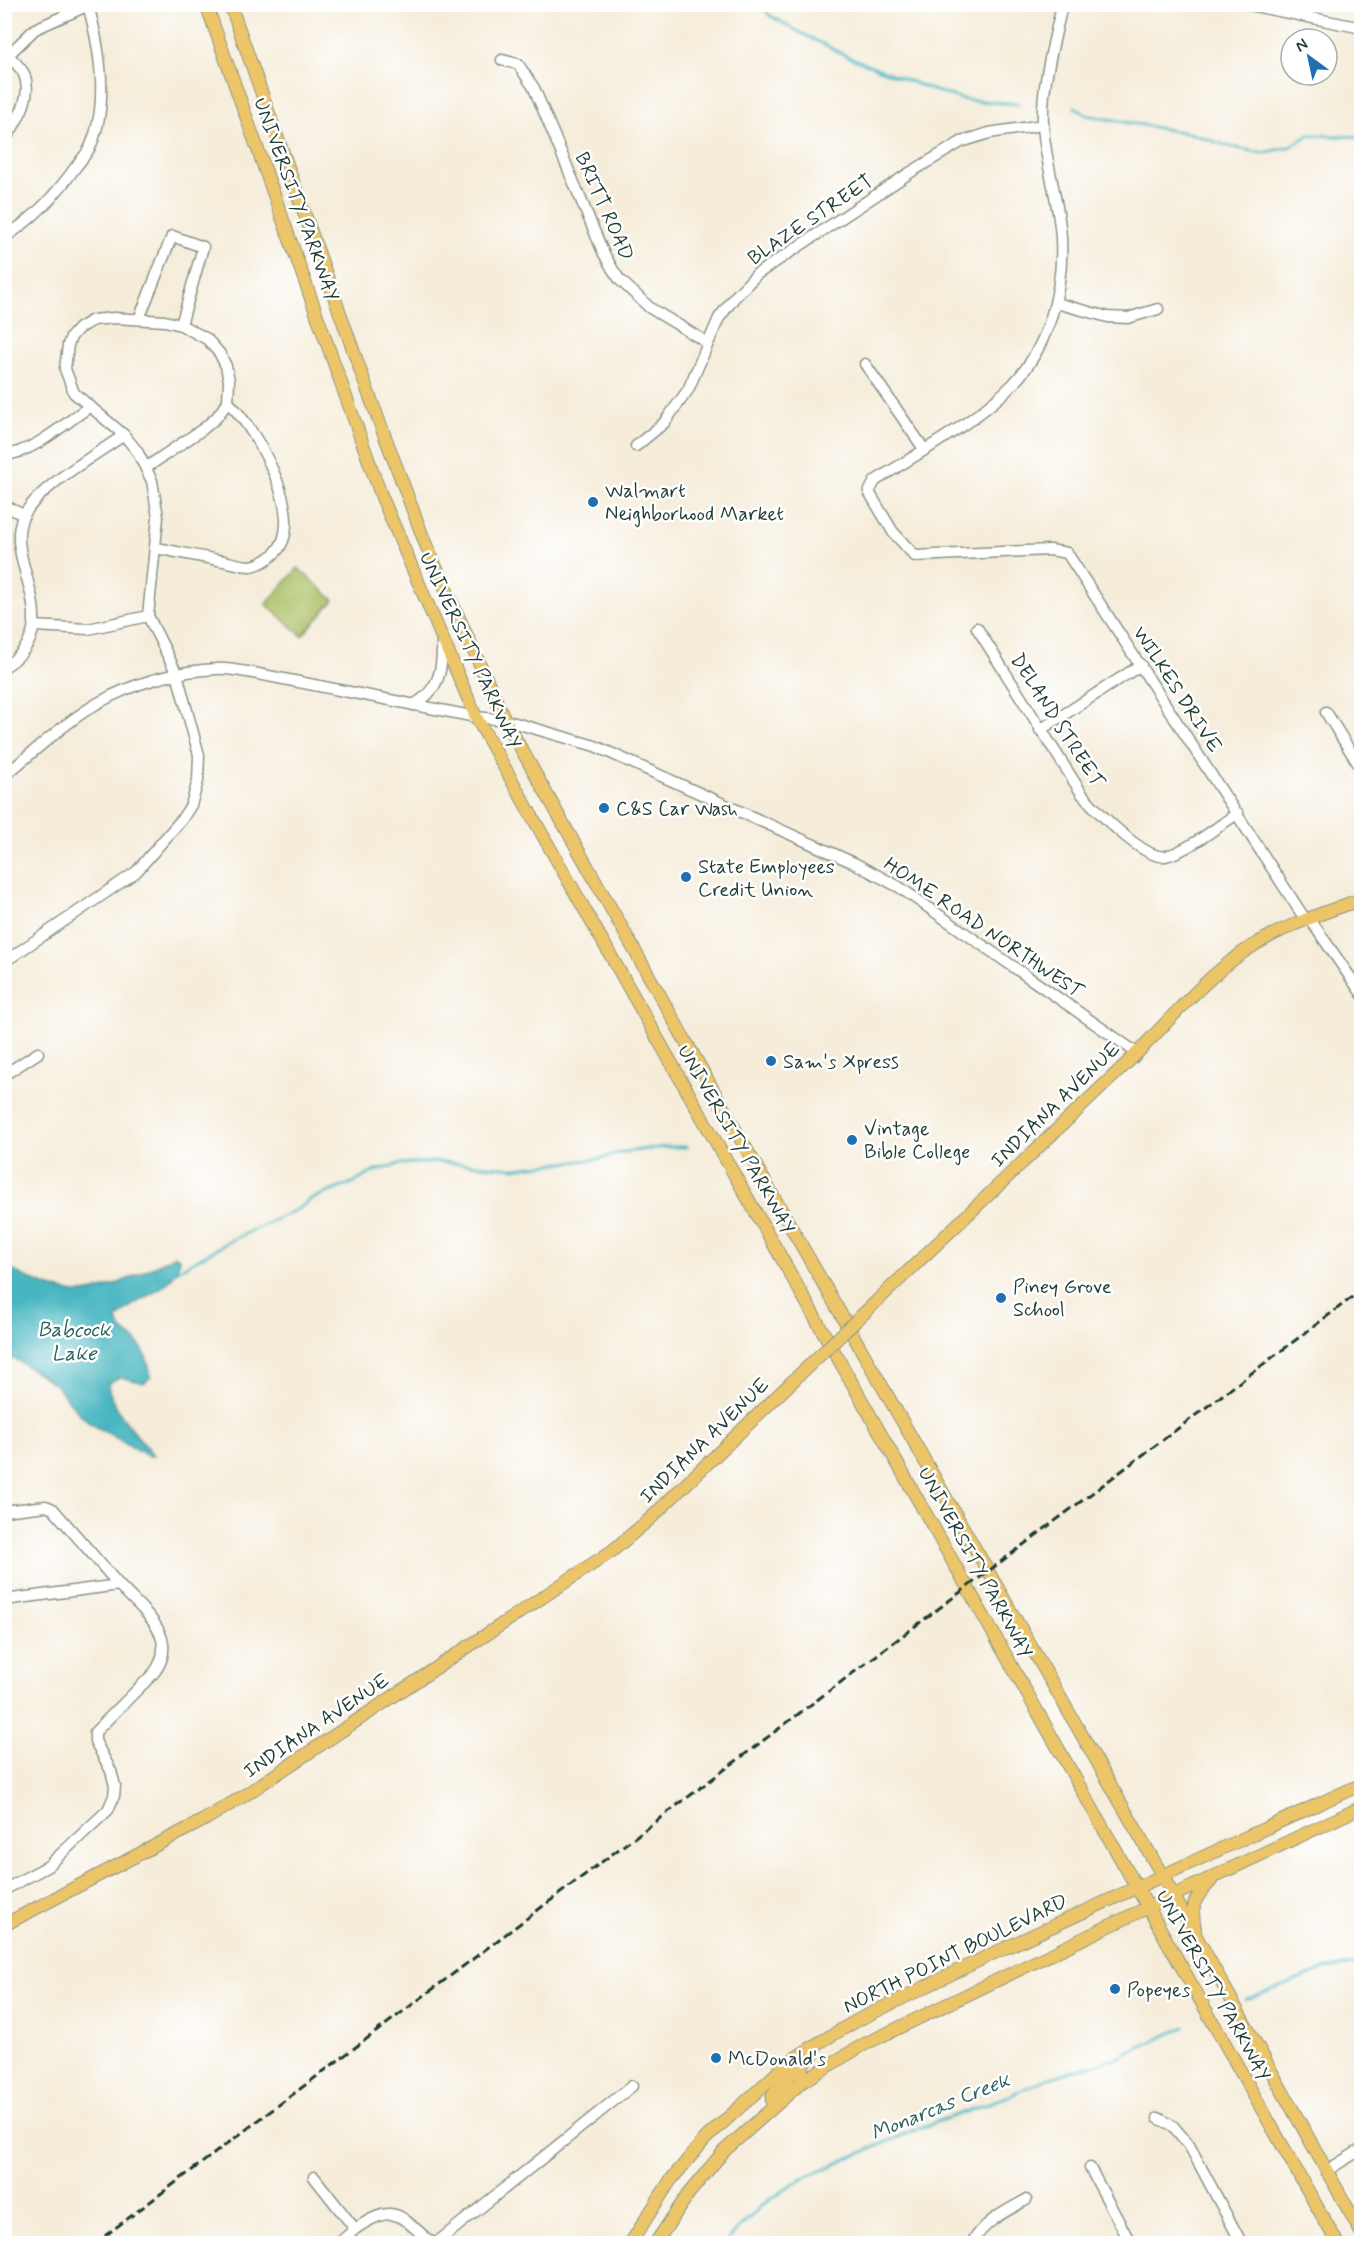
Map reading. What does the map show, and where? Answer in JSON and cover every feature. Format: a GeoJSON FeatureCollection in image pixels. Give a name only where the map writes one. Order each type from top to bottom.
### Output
{"type":"FeatureCollection","features":[{"type":"Feature","properties":{"kind":"main road","name":"UNIVERSITY PARKWAY"},"geometry":{"type":"LineString","coordinates":[[206,4],[381,495],[476,717],[1338,2244]]}},
{"type":"Feature","properties":{"kind":"main road","name":"UNIVERSITY PARKWAY"},"geometry":{"type":"LineString","coordinates":[[230,4],[367,389],[426,545],[505,720],[806,1255],[1162,1875],[1362,2234]]}},
{"type":"Feature","properties":{"kind":"main road","name":"INDIANA AVENUE"},"geometry":{"type":"LineString","coordinates":[[4,1925],[204,1820],[242,1797],[612,1551],[651,1518],[1137,1053],[1194,994],[1230,962],[1268,937],[1307,919],[1362,900]]}},
{"type":"Feature","properties":{"kind":"main road","name":"NORTH POINT BOULEVARD"},"geometry":{"type":"LineString","coordinates":[[630,2244],[670,2181],[705,2139],[789,2062],[822,2041],[858,2020],[992,1954],[1362,1784]]}},
{"type":"Feature","properties":{"kind":"main road"},"geometry":{"type":"LineString","coordinates":[[655,2244],[689,2193],[717,2159],[803,2081],[863,2045],[1148,1907],[1362,1807]]}},
{"type":"Feature","properties":{"kind":"main road"},"geometry":{"type":"LineString","coordinates":[[1197,1939],[1192,1908],[1203,1889],[1218,1875]]}},
{"type":"Feature","properties":{"kind":"main road"},"geometry":{"type":"LineString","coordinates":[[803,2081],[800,2072],[801,2065],[820,2048],[822,2041]]}},
{"type":"Feature","properties":{"kind":"main road"},"geometry":{"type":"LineString","coordinates":[[773,2106],[771,2101],[774,2092],[791,2075],[789,2062]]}},
{"type":"Feature","properties":{"kind":"street"},"geometry":{"type":"LineString","coordinates":[[865,364],[924,449],[977,414],[1006,391],[1024,372],[1048,327],[1056,303],[1061,238],[1043,125],[1044,87],[1062,4]]}},
{"type":"Feature","properties":{"kind":"street"},"geometry":{"type":"LineString","coordinates":[[4,142],[23,108],[27,89],[22,72],[6,57],[34,29],[90,5],[96,34],[101,92],[97,125],[90,147],[53,198],[27,223],[4,238]]}},
{"type":"Feature","properties":{"kind":"street"},"geometry":{"type":"LineString","coordinates":[[1250,5],[1362,28]]}},
{"type":"Feature","properties":{"kind":"street","name":"BRITT ROAD"},"geometry":{"type":"LineString","coordinates":[[502,60],[518,64],[534,88],[603,252],[620,280],[650,308],[708,343]]}},
{"type":"Feature","properties":{"kind":"street","name":"BLAZE STREET"},"geometry":{"type":"LineString","coordinates":[[636,446],[664,423],[688,390],[719,318],[757,274],[902,178],[961,142],[989,133],[1043,125]]}},
{"type":"Feature","properties":{"kind":"street"},"geometry":{"type":"LineString","coordinates":[[139,319],[172,236],[203,247],[181,325]]}},
{"type":"Feature","properties":{"kind":"street"},"geometry":{"type":"LineString","coordinates":[[1056,303],[1108,317],[1128,318],[1158,309]]}},
{"type":"Feature","properties":{"kind":"street"},"geometry":{"type":"LineString","coordinates":[[4,962],[136,872],[191,805],[198,782],[200,761],[177,674],[148,616],[158,509],[147,467],[124,435],[74,393],[65,369],[71,338],[79,328],[93,320],[139,319],[181,325],[207,339],[220,354],[228,373],[228,402],[216,418],[147,467]]}},
{"type":"Feature","properties":{"kind":"street"},"geometry":{"type":"LineString","coordinates":[[156,548],[253,566],[272,556],[284,540],[287,524],[284,508],[268,461],[250,428],[228,402]]}},
{"type":"Feature","properties":{"kind":"street"},"geometry":{"type":"LineString","coordinates":[[4,454],[18,453],[30,447],[89,407]]}},
{"type":"Feature","properties":{"kind":"street"},"geometry":{"type":"LineString","coordinates":[[4,667],[22,652],[34,626],[34,609],[20,545],[19,532],[23,515],[37,498],[54,484],[124,435]]}},
{"type":"Feature","properties":{"kind":"street","name":"WILKES DRIVE"},"geometry":{"type":"LineString","coordinates":[[924,449],[875,481],[869,492],[893,532],[915,556],[1050,550],[1067,553],[1307,919],[1362,994]]}},
{"type":"Feature","properties":{"kind":"street"},"geometry":{"type":"LineString","coordinates":[[4,505],[23,515]]}},
{"type":"Feature","properties":{"kind":"street"},"geometry":{"type":"LineString","coordinates":[[34,626],[88,629],[148,616]]}},
{"type":"Feature","properties":{"kind":"street","name":"DELAND STREET"},"geometry":{"type":"LineString","coordinates":[[977,628],[1082,794],[1098,813],[1149,854],[1164,857],[1185,848],[1238,813]]}},
{"type":"Feature","properties":{"kind":"street"},"geometry":{"type":"LineString","coordinates":[[412,705],[429,695],[434,687],[442,658],[442,639]]}},
{"type":"Feature","properties":{"kind":"street"},"geometry":{"type":"LineString","coordinates":[[1040,730],[1141,665]]}},
{"type":"Feature","properties":{"kind":"street","name":"HOME ROAD NORTHWEST"},"geometry":{"type":"LineString","coordinates":[[4,776],[68,724],[98,703],[129,688],[177,674],[218,669],[248,672],[476,717],[505,720],[594,746],[854,863],[899,887],[1137,1053]]}},
{"type":"Feature","properties":{"kind":"street"},"geometry":{"type":"LineString","coordinates":[[1326,712],[1362,770]]}},
{"type":"Feature","properties":{"kind":"street"},"geometry":{"type":"LineString","coordinates":[[4,1075],[38,1053]]}},
{"type":"Feature","properties":{"kind":"street"},"geometry":{"type":"LineString","coordinates":[[4,1511],[45,1506],[53,1509],[157,1628],[165,1648],[164,1656],[153,1674],[95,1732],[95,1741],[113,1777],[115,1786],[112,1803],[108,1810],[48,1866],[4,1890]]}},
{"type":"Feature","properties":{"kind":"street"},"geometry":{"type":"LineString","coordinates":[[4,1600],[119,1585]]}},
{"type":"Feature","properties":{"kind":"street"},"geometry":{"type":"LineString","coordinates":[[338,2244],[370,2219],[389,2212],[403,2217],[434,2244],[632,2086]]}},
{"type":"Feature","properties":{"kind":"street"},"geometry":{"type":"LineString","coordinates":[[1158,2118],[1173,2126],[1189,2145],[1242,2244]]}},
{"type":"Feature","properties":{"kind":"street"},"geometry":{"type":"LineString","coordinates":[[1326,2171],[1362,2149]]}},
{"type":"Feature","properties":{"kind":"street"},"geometry":{"type":"LineString","coordinates":[[1090,2168],[1131,2244]]}},
{"type":"Feature","properties":{"kind":"street"},"geometry":{"type":"LineString","coordinates":[[314,2177],[355,2229]]}},
{"type":"Feature","properties":{"kind":"street"},"geometry":{"type":"LineString","coordinates":[[971,2244],[993,2218],[1026,2200]]}},
{"type":"Feature","properties":{"kind":"green space"},"geometry":{"type":"Polygon","coordinates":[[[298,568],[334,600],[302,636],[266,604],[298,568]]]}},
{"type":"Feature","properties":{"kind":"water","name":"Babcock Lake"},"geometry":{"type":"Polygon","coordinates":[[[175,1255],[180,1259],[170,1280],[126,1310],[117,1319],[122,1329],[145,1353],[151,1377],[144,1383],[120,1377],[108,1383],[119,1412],[154,1456],[148,1456],[91,1424],[55,1384],[17,1360],[5,1357],[5,1267],[57,1289],[86,1293],[112,1286],[175,1255]]]}},
{"type":"Feature","properties":{"kind":"waterway"},"geometry":{"type":"LineString","coordinates":[[763,4],[769,15],[801,33],[849,57],[932,90],[966,100],[1019,104]]}},
{"type":"Feature","properties":{"kind":"waterway"},"geometry":{"type":"LineString","coordinates":[[1075,107],[1086,115],[1192,134],[1231,147],[1263,153],[1289,147],[1309,135],[1362,137]]}},
{"type":"Feature","properties":{"kind":"waterway"},"geometry":{"type":"LineString","coordinates":[[173,1273],[232,1240],[298,1209],[311,1199],[355,1182],[373,1172],[399,1164],[441,1162],[515,1168],[599,1159],[623,1152],[686,1147]]}},
{"type":"Feature","properties":{"kind":"waterway","name":"Monarcas Creek"},"geometry":{"type":"LineString","coordinates":[[1246,2000],[1326,1969],[1362,1964]]}},
{"type":"Feature","properties":{"kind":"waterway","name":"Monarcas Creek"},"geometry":{"type":"LineString","coordinates":[[724,2244],[762,2205],[803,2178],[917,2129],[1006,2097],[1046,2079],[1122,2057],[1124,2054],[1185,2027]]}},
{"type":"Feature","properties":{"kind":"railway"},"geometry":{"type":"LineString","coordinates":[[94,2244],[1362,1290]]}},
{"type":"Feature","properties":{"kind":"place","name":"Walmart Neighborhood Market"},"geometry":{"type":"Point","coordinates":[593,502]}},
{"type":"Feature","properties":{"kind":"place","name":"C&S Car Wash"},"geometry":{"type":"Point","coordinates":[604,808]}},
{"type":"Feature","properties":{"kind":"place","name":"State Employees Credit Union"},"geometry":{"type":"Point","coordinates":[686,877]}},
{"type":"Feature","properties":{"kind":"place","name":"Sam's Xpress"},"geometry":{"type":"Point","coordinates":[771,1061]}},
{"type":"Feature","properties":{"kind":"place","name":"Vintage Bible College"},"geometry":{"type":"Point","coordinates":[852,1140]}},
{"type":"Feature","properties":{"kind":"place","name":"Piney Grove School"},"geometry":{"type":"Point","coordinates":[1001,1298]}},
{"type":"Feature","properties":{"kind":"place","name":"Popeyes"},"geometry":{"type":"Point","coordinates":[1115,1989]}},
{"type":"Feature","properties":{"kind":"place","name":"McDonald's"},"geometry":{"type":"Point","coordinates":[716,2058]}}]}
